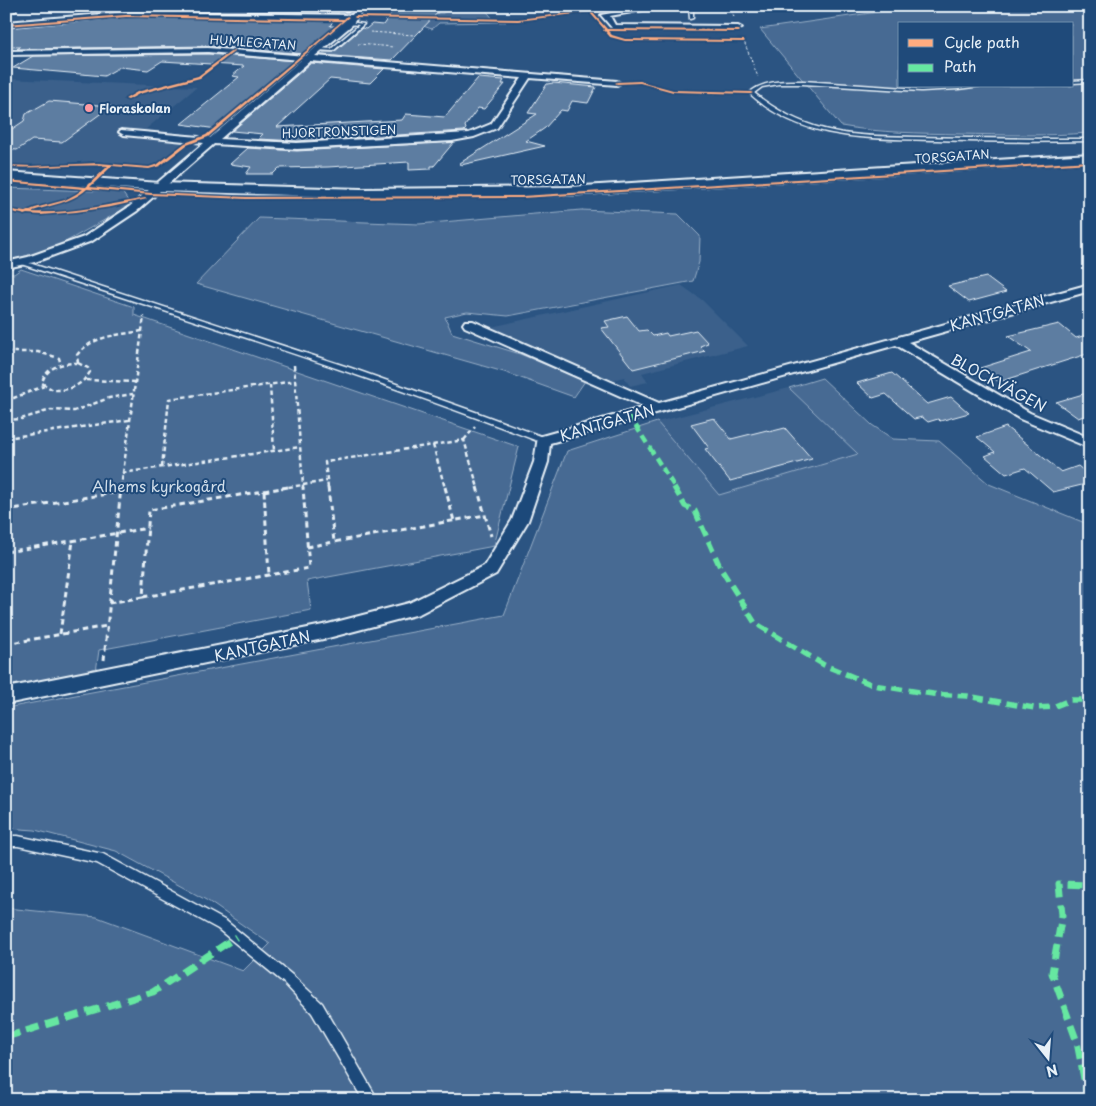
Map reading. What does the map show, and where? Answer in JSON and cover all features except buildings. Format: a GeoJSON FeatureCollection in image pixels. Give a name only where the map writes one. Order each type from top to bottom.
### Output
{"type":"FeatureCollection","features":[{"type":"Feature","properties":{"kind":"main road","name":"TORSGATAN"},"geometry":{"type":"LineString","coordinates":[[6,176],[160,187],[361,193],[568,191],[1090,158]]}},
{"type":"Feature","properties":{"kind":"street"},"geometry":{"type":"LineString","coordinates":[[6,265],[88,239],[133,209],[310,56],[352,24],[362,6]]}},
{"type":"Feature","properties":{"kind":"street"},"geometry":{"type":"LineString","coordinates":[[662,6],[605,15],[613,27],[738,28]]}},
{"type":"Feature","properties":{"kind":"street"},"geometry":{"type":"LineString","coordinates":[[6,24],[127,14],[352,24]]}},
{"type":"Feature","properties":{"kind":"street","name":"HUMLEGATAN"},"geometry":{"type":"LineString","coordinates":[[6,53],[208,50],[310,56],[618,83]]}},
{"type":"Feature","properties":{"kind":"street","name":"HJORTRONSTIGEN"},"geometry":{"type":"LineString","coordinates":[[124,132],[213,141],[297,146],[381,143],[471,135],[494,126],[528,76]]}},
{"type":"Feature","properties":{"kind":"street","name":"KANTGATAN"},"geometry":{"type":"LineString","coordinates":[[6,696],[103,678],[328,631],[413,609],[490,570],[520,521],[541,462],[543,440],[1090,287]]}},
{"type":"Feature","properties":{"kind":"street"},"geometry":{"type":"LineString","coordinates":[[469,324],[659,408]]}},
{"type":"Feature","properties":{"kind":"street","name":"BLOCKVÄGEN"},"geometry":{"type":"LineString","coordinates":[[898,341],[942,369],[1025,416],[1090,443]]}},
{"type":"Feature","properties":{"kind":"lane"},"geometry":{"type":"LineString","coordinates":[[691,18],[691,8],[702,6]]}},
{"type":"Feature","properties":{"kind":"lane"},"geometry":{"type":"LineString","coordinates":[[6,11],[15,10]]}},
{"type":"Feature","properties":{"kind":"lane"},"geometry":{"type":"LineString","coordinates":[[319,49],[332,50],[352,24]]}},
{"type":"Feature","properties":{"kind":"lane"},"geometry":{"type":"LineString","coordinates":[[950,88],[921,90],[809,81],[761,85],[751,93],[790,119],[828,133],[923,140],[1031,142],[1090,140]]}},
{"type":"Feature","properties":{"kind":"lane"},"geometry":{"type":"LineString","coordinates":[[1074,82],[1090,81]]}},
{"type":"Feature","properties":{"kind":"lane"},"geometry":{"type":"LineString","coordinates":[[20,262],[146,304],[293,349],[457,406],[543,440]]}},
{"type":"Feature","properties":{"kind":"lane"},"geometry":{"type":"LineString","coordinates":[[6,841],[18,841],[99,858],[222,925],[288,979],[317,1008],[372,1100]]}},
{"type":"Feature","properties":{"kind":"path"},"geometry":{"type":"LineString","coordinates":[[730,6],[761,85]]}},
{"type":"Feature","properties":{"kind":"path"},"geometry":{"type":"LineString","coordinates":[[352,24],[414,36]]}},
{"type":"Feature","properties":{"kind":"path"},"geometry":{"type":"LineString","coordinates":[[340,42],[394,47]]}},
{"type":"Feature","properties":{"kind":"path"},"geometry":{"type":"LineString","coordinates":[[103,678],[122,473],[146,304]]}},
{"type":"Feature","properties":{"kind":"path"},"geometry":{"type":"LineString","coordinates":[[78,363],[77,355],[86,345],[104,338],[142,331]]}},
{"type":"Feature","properties":{"kind":"path"},"geometry":{"type":"LineString","coordinates":[[109,603],[309,568],[293,349]]}},
{"type":"Feature","properties":{"kind":"path"},"geometry":{"type":"LineString","coordinates":[[6,352],[48,353],[59,358],[61,365]]}},
{"type":"Feature","properties":{"kind":"path"},"geometry":{"type":"LineString","coordinates":[[6,401],[44,386],[63,389],[78,384],[90,372],[88,368],[78,363],[61,365],[44,374],[42,382],[44,386]]}},
{"type":"Feature","properties":{"kind":"path"},"geometry":{"type":"LineString","coordinates":[[85,379],[117,384],[135,382]]}},
{"type":"Feature","properties":{"kind":"path"},"geometry":{"type":"LineString","coordinates":[[162,467],[169,399],[295,381]]}},
{"type":"Feature","properties":{"kind":"path"},"geometry":{"type":"LineString","coordinates":[[270,385],[274,451]]}},
{"type":"Feature","properties":{"kind":"path"},"geometry":{"type":"LineString","coordinates":[[7,421],[51,410],[74,411],[108,398],[133,394]]}},
{"type":"Feature","properties":{"kind":"path"},"geometry":{"type":"LineString","coordinates":[[6,438],[129,420]]}},
{"type":"Feature","properties":{"kind":"path"},"geometry":{"type":"LineString","coordinates":[[334,542],[325,462],[464,440],[492,538]]}},
{"type":"Feature","properties":{"kind":"path"},"geometry":{"type":"LineString","coordinates":[[433,445],[454,521]]}},
{"type":"Feature","properties":{"kind":"path"},"geometry":{"type":"LineString","coordinates":[[122,473],[300,447]]}},
{"type":"Feature","properties":{"kind":"path"},"geometry":{"type":"LineString","coordinates":[[143,598],[149,510],[327,481]]}},
{"type":"Feature","properties":{"kind":"path"},"geometry":{"type":"LineString","coordinates":[[6,510],[120,492]]}},
{"type":"Feature","properties":{"kind":"path"},"geometry":{"type":"LineString","coordinates":[[264,492],[268,575]]}},
{"type":"Feature","properties":{"kind":"path"},"geometry":{"type":"LineString","coordinates":[[307,547],[486,516]]}},
{"type":"Feature","properties":{"kind":"path"},"geometry":{"type":"LineString","coordinates":[[6,552],[148,528]]}},
{"type":"Feature","properties":{"kind":"path"},"geometry":{"type":"LineString","coordinates":[[60,634],[73,541]]}},
{"type":"Feature","properties":{"kind":"path"},"geometry":{"type":"LineString","coordinates":[[6,644],[107,626]]}},
{"type":"Feature","properties":{"kind":"shaded area","name":"Floraskolan"},"geometry":{"type":"Polygon","coordinates":[[[6,79],[197,87],[146,129],[200,136],[160,167],[92,161],[19,167],[6,165],[6,79]]]}},
{"type":"Feature","properties":{"kind":"shaded area"},"geometry":{"type":"Polygon","coordinates":[[[681,285],[702,300],[748,346],[642,373],[648,382],[630,386],[624,377],[608,381],[491,327],[681,285]]]}},
{"type":"Feature","properties":{"kind":"shaded area"},"geometry":{"type":"Polygon","coordinates":[[[789,388],[858,454],[719,495],[657,422],[789,388]]]}},
{"type":"Feature","properties":{"kind":"green space"},"geometry":{"type":"Polygon","coordinates":[[[452,6],[486,6],[484,8],[494,20],[506,22],[439,23],[432,29],[417,24],[421,13],[443,13],[452,6]]]}},
{"type":"Feature","properties":{"kind":"green space"},"geometry":{"type":"Polygon","coordinates":[[[919,6],[1018,6],[1090,12],[1090,133],[1024,135],[930,133],[885,131],[841,126],[760,29],[919,6]]]}},
{"type":"Feature","properties":{"kind":"green space"},"geometry":{"type":"Polygon","coordinates":[[[6,188],[122,192],[131,205],[53,249],[6,261],[6,188]]]}},
{"type":"Feature","properties":{"kind":"green space"},"geometry":{"type":"Polygon","coordinates":[[[581,210],[678,214],[700,236],[699,262],[693,281],[508,316],[467,312],[445,317],[452,333],[520,354],[585,381],[574,397],[504,372],[196,284],[259,218],[419,224],[581,210]]]}},
{"type":"Feature","properties":{"kind":"green space","name":"Alhems kyrkogård"},"geometry":{"type":"Polygon","coordinates":[[[21,269],[134,307],[134,315],[519,447],[494,546],[307,581],[311,610],[99,650],[96,672],[6,688],[6,273],[14,274],[21,269]]]}},
{"type":"Feature","properties":{"kind":"green space"},"geometry":{"type":"Polygon","coordinates":[[[822,378],[872,425],[893,439],[939,441],[989,484],[1090,525],[1090,1100],[6,1100],[6,908],[97,917],[243,971],[270,944],[208,901],[116,851],[35,830],[6,828],[6,708],[504,615],[567,451],[657,422],[719,495],[858,454],[789,388],[822,378]]]}},
{"type":"Feature","properties":{"kind":"marked path"},"geometry":{"type":"LineString","coordinates":[[627,417],[634,423],[658,459],[685,506],[695,511],[721,569],[755,623],[783,642],[824,665],[873,685],[933,694],[967,696],[1034,708],[1053,707],[1070,700],[1090,700]]}},
{"type":"Feature","properties":{"kind":"marked path"},"geometry":{"type":"LineString","coordinates":[[1088,1100],[1077,1042],[1052,973],[1062,915],[1059,884],[1090,885]]}},
{"type":"Feature","properties":{"kind":"marked path"},"geometry":{"type":"LineString","coordinates":[[6,1037],[153,992],[236,937]]}},
{"type":"Feature","properties":{"kind":"cycle path"},"geometry":{"type":"LineString","coordinates":[[355,17],[518,20],[639,6]]}},
{"type":"Feature","properties":{"kind":"cycle path"},"geometry":{"type":"LineString","coordinates":[[592,13],[611,36],[625,40],[744,41]]}},
{"type":"Feature","properties":{"kind":"cycle path"},"geometry":{"type":"LineString","coordinates":[[6,25],[126,16],[345,20]]}},
{"type":"Feature","properties":{"kind":"cycle path"},"geometry":{"type":"LineString","coordinates":[[24,214],[36,208],[66,201],[77,195],[111,165],[149,168],[159,165],[186,144],[207,136],[348,17]]}},
{"type":"Feature","properties":{"kind":"cycle path"},"geometry":{"type":"LineString","coordinates":[[604,30],[739,31]]}},
{"type":"Feature","properties":{"kind":"cycle path"},"geometry":{"type":"LineString","coordinates":[[127,99],[138,93],[199,77],[234,51]]}},
{"type":"Feature","properties":{"kind":"cycle path"},"geometry":{"type":"LineString","coordinates":[[617,83],[640,82],[673,91],[751,93]]}},
{"type":"Feature","properties":{"kind":"cycle path"},"geometry":{"type":"LineString","coordinates":[[6,181],[151,194],[246,198],[522,197],[1090,162]]}},
{"type":"Feature","properties":{"kind":"cycle path"},"geometry":{"type":"LineString","coordinates":[[6,166],[111,165]]}},
{"type":"Feature","properties":{"kind":"cycle path"},"geometry":{"type":"LineString","coordinates":[[6,210],[23,213],[58,213],[93,209],[145,199]]}},
{"type":"Feature","properties":{"kind":"place","name":"Floraskolan"},"geometry":{"type":"Point","coordinates":[89,108]}}]}
